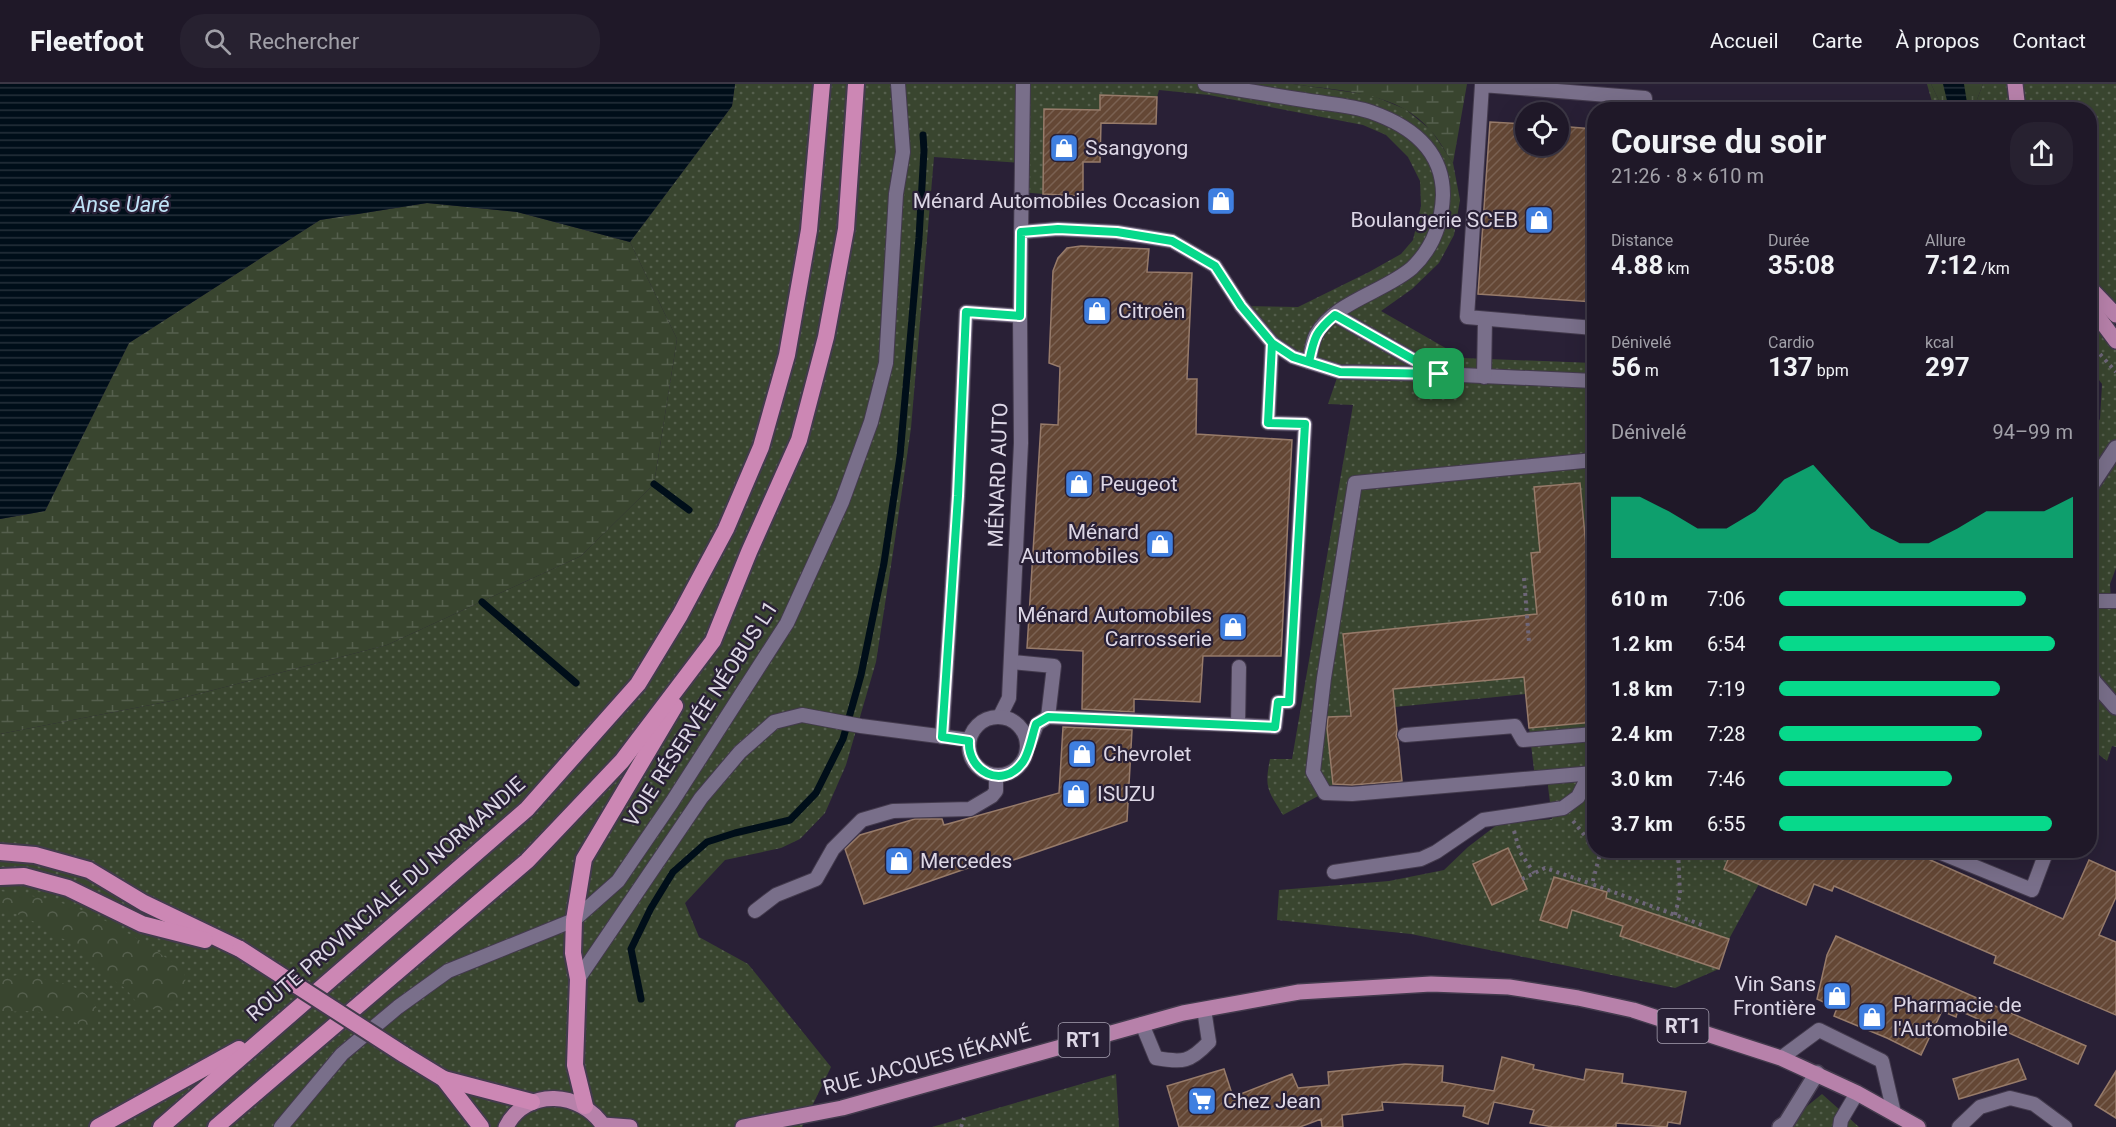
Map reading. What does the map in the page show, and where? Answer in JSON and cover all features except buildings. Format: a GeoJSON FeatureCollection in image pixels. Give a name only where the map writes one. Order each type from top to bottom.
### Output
{"type":"FeatureCollection","features":[{"type":"Feature","properties":{"kind":"highway","name":"ROUTE PROVINCIALE DU NORMANDIE"},"geometry":{"type":"LineString","coordinates":[[160,1127],[527,809],[638,684],[680,615],[726,529],[761,447],[787,355],[809,230],[822,84]]}},
{"type":"Feature","properties":{"kind":"highway"},"geometry":{"type":"LineString","coordinates":[[585,1106],[575,1065],[578,979],[573,953],[574,921],[584,859],[713,641],[749,552],[799,440],[826,337],[846,229],[856,84]]}},
{"type":"Feature","properties":{"kind":"highway"},"geometry":{"type":"LineString","coordinates":[[216,1127],[527,861],[622,760],[713,641]]}},
{"type":"Feature","properties":{"kind":"highway"},"geometry":{"type":"LineString","coordinates":[[0,852],[35,855],[89,870],[144,903],[240,949],[444,1079],[532,1102]]}},
{"type":"Feature","properties":{"kind":"highway"},"geometry":{"type":"LineString","coordinates":[[0,877],[24,876],[68,888],[142,924],[240,949]]}},
{"type":"Feature","properties":{"kind":"highway"},"geometry":{"type":"LineString","coordinates":[[98,1127],[266,1035]]}},
{"type":"Feature","properties":{"kind":"highway"},"geometry":{"type":"LineString","coordinates":[[444,1079],[481,1127]]}},
{"type":"Feature","properties":{"kind":"main road"},"geometry":{"type":"LineString","coordinates":[[2015,84],[2017,102]]}},
{"type":"Feature","properties":{"kind":"main road"},"geometry":{"type":"LineString","coordinates":[[2097,295],[2116,315]]}},
{"type":"Feature","properties":{"kind":"main road"},"geometry":{"type":"LineString","coordinates":[[2097,315],[2116,341]]}},
{"type":"Feature","properties":{"kind":"main road","name":"RUE JACQUES IÉKAWÉ"},"geometry":{"type":"LineString","coordinates":[[743,1127],[842,1108],[1142,1024],[1204,1009],[1299,992],[1431,984],[1509,987],[1633,1010],[1781,1058],[1857,1093],[1918,1127]]}},
{"type":"Feature","properties":{"kind":"main road"},"geometry":{"type":"LineString","coordinates":[[506,1127],[518,1111],[532,1102],[559,1098],[572,1100],[585,1106],[603,1126],[630,1127]]}},
{"type":"Feature","properties":{"kind":"street"},"geometry":{"type":"LineString","coordinates":[[2097,476],[2116,448]]}},
{"type":"Feature","properties":{"kind":"street"},"geometry":{"type":"LineString","coordinates":[[2097,685],[2116,707]]}},
{"type":"Feature","properties":{"kind":"street"},"geometry":{"type":"LineString","coordinates":[[1780,1127],[1786,1123],[1817,1073]]}},
{"type":"Feature","properties":{"kind":"lane","name":"VOIE RÉSERVÉE NÉOBUS L1"},"geometry":{"type":"LineString","coordinates":[[281,1127],[342,1054],[398,1007],[448,971],[495,950],[574,921],[618,881],[788,623],[842,502],[871,422],[886,363],[896,194],[903,152],[898,84]]}},
{"type":"Feature","properties":{"kind":"lane","name":"MÉNARD AUTO"},"geometry":{"type":"LineString","coordinates":[[1000,716],[1009,698],[1012,662],[1021,443],[1023,84]]}},
{"type":"Feature","properties":{"kind":"lane"},"geometry":{"type":"LineString","coordinates":[[1205,84],[1370,111],[1402,125],[1426,146],[1436,159],[1443,191],[1442,217],[1433,242],[1412,268],[1335,315],[1323,325],[1315,337],[1309,362]]}},
{"type":"Feature","properties":{"kind":"lane"},"geometry":{"type":"LineString","coordinates":[[1587,327],[1467,317],[1482,85],[1645,98],[1645,102]]}},
{"type":"Feature","properties":{"kind":"lane"},"geometry":{"type":"LineString","coordinates":[[1021,232],[1070,230],[1117,232],[1172,241],[1215,266],[1241,306],[1272,343],[1293,357],[1340,372],[1587,381]]}},
{"type":"Feature","properties":{"kind":"lane"},"geometry":{"type":"LineString","coordinates":[[942,737],[958,496],[966,312],[1020,316]]}},
{"type":"Feature","properties":{"kind":"lane"},"geometry":{"type":"LineString","coordinates":[[1335,315],[1439,374]]}},
{"type":"Feature","properties":{"kind":"lane"},"geometry":{"type":"LineString","coordinates":[[1484,377],[1485,319]]}},
{"type":"Feature","properties":{"kind":"lane"},"geometry":{"type":"LineString","coordinates":[[1028,747],[1022,729],[1016,723],[1000,716],[988,718],[979,723],[969,741],[972,760],[978,768],[996,776],[1014,771],[1026,756],[1036,724],[1048,717],[1275,727],[1278,702],[1289,702],[1305,424],[1268,423],[1272,343]]}},
{"type":"Feature","properties":{"kind":"lane"},"geometry":{"type":"LineString","coordinates":[[1587,461],[1355,483],[1324,678],[1314,772],[1325,793],[1352,794],[1587,773]]}},
{"type":"Feature","properties":{"kind":"lane"},"geometry":{"type":"LineString","coordinates":[[2097,601],[2116,601]]}},
{"type":"Feature","properties":{"kind":"lane"},"geometry":{"type":"LineString","coordinates":[[1012,662],[1054,666],[1048,717]]}},
{"type":"Feature","properties":{"kind":"lane"},"geometry":{"type":"LineString","coordinates":[[1238,725],[1239,667]]}},
{"type":"Feature","properties":{"kind":"lane"},"geometry":{"type":"LineString","coordinates":[[578,979],[701,798],[740,752],[774,722],[802,716],[825,718],[861,726],[969,741]]}},
{"type":"Feature","properties":{"kind":"lane"},"geometry":{"type":"LineString","coordinates":[[1404,735],[1515,726],[1523,740],[1587,735]]}},
{"type":"Feature","properties":{"kind":"lane"},"geometry":{"type":"LineString","coordinates":[[755,911],[776,896],[816,879],[833,849],[862,820],[893,811],[970,809],[992,796],[996,791],[996,776]]}},
{"type":"Feature","properties":{"kind":"lane"},"geometry":{"type":"LineString","coordinates":[[1334,872],[1421,859],[1436,852],[1483,820],[1563,808],[1578,797],[1587,782]]}},
{"type":"Feature","properties":{"kind":"lane"},"geometry":{"type":"LineString","coordinates":[[1954,858],[2032,890],[2044,858]]}},
{"type":"Feature","properties":{"kind":"lane"},"geometry":{"type":"LineString","coordinates":[[1142,1024],[1156,1058],[1174,1061],[1194,1057],[1209,1042],[1204,1009]]}},
{"type":"Feature","properties":{"kind":"lane"},"geometry":{"type":"LineString","coordinates":[[1781,1058],[1819,1030],[1882,1061],[1894,1113]]}},
{"type":"Feature","properties":{"kind":"lane"},"geometry":{"type":"LineString","coordinates":[[1840,1127],[1841,1120],[1857,1093]]}},
{"type":"Feature","properties":{"kind":"lane"},"geometry":{"type":"LineString","coordinates":[[1959,1127],[1980,1107],[2010,1098],[2034,1104],[2065,1127]]}},
{"type":"Feature","properties":{"kind":"path"},"geometry":{"type":"LineString","coordinates":[[2097,352],[2116,372]]}},
{"type":"Feature","properties":{"kind":"path"},"geometry":{"type":"LineString","coordinates":[[1524,578],[1529,642]]}},
{"type":"Feature","properties":{"kind":"path"},"geometry":{"type":"LineString","coordinates":[[1514,823],[1514,837],[1520,852],[1534,873]]}},
{"type":"Feature","properties":{"kind":"path"},"geometry":{"type":"LineString","coordinates":[[1592,884],[1599,858]]}},
{"type":"Feature","properties":{"kind":"path"},"geometry":{"type":"LineString","coordinates":[[1675,915],[1680,894],[1678,858]]}},
{"type":"Feature","properties":{"kind":"path"},"geometry":{"type":"LineString","coordinates":[[1522,879],[1545,868],[1702,925]]}},
{"type":"Feature","properties":{"kind":"path"},"geometry":{"type":"LineString","coordinates":[[961,1127],[964,1118]]}},
{"type":"Feature","properties":{"kind":"green space"},"geometry":{"type":"Polygon","coordinates":[[[735,84],[1293,84],[1371,95],[1405,109],[1431,130],[1453,163],[1460,200],[1454,235],[1439,263],[1412,289],[1381,311],[1463,358],[1587,363],[1587,557],[1580,483],[1534,487],[1540,552],[1531,553],[1535,592],[1560,640],[1527,615],[1343,634],[1349,693],[1524,677],[1526,694],[1395,707],[1396,712],[1326,717],[1333,788],[1283,815],[1269,789],[1268,769],[1270,759],[1292,759],[1353,405],[1328,404],[1339,372],[1293,357],[1241,306],[1298,307],[1401,254],[1413,240],[1421,206],[1420,181],[1408,157],[1386,135],[1363,125],[1209,95],[1159,90],[1157,97],[1100,95],[1100,110],[1044,109],[1043,194],[1021,192],[1021,163],[934,157],[911,428],[876,662],[846,765],[825,813],[800,839],[781,848],[725,860],[685,903],[699,937],[748,964],[831,1067],[802,1127],[0,1127],[0,734],[171,701],[387,645],[581,556],[654,484],[677,339],[630,242],[732,106],[735,84]]]}},
{"type":"Feature","properties":{"kind":"green space"},"geometry":{"type":"Polygon","coordinates":[[[1293,84],[1467,84],[1453,163],[1432,132],[1418,118],[1403,108],[1368,95],[1293,84]]]}},
{"type":"Feature","properties":{"kind":"green space"},"geometry":{"type":"Polygon","coordinates":[[[1927,84],[1931,84],[1940,102],[1932,102],[1927,84]]]}},
{"type":"Feature","properties":{"kind":"green space"},"geometry":{"type":"Polygon","coordinates":[[[1931,84],[1983,84],[1976,102],[1940,102],[1931,84]]]}},
{"type":"Feature","properties":{"kind":"green space"},"geometry":{"type":"Polygon","coordinates":[[[1983,84],[2116,84],[2116,315],[2097,295],[2097,102],[1976,102],[1983,84]]]}},
{"type":"Feature","properties":{"kind":"green space"},"geometry":{"type":"Polygon","coordinates":[[[427,203],[517,212],[630,242],[677,339],[654,484],[581,556],[387,645],[171,701],[0,734],[0,519],[45,511],[129,343],[320,220],[427,203]]]}},
{"type":"Feature","properties":{"kind":"green space"},"geometry":{"type":"Polygon","coordinates":[[[2097,315],[2116,341],[2116,568],[2110,584],[2111,601],[2116,606],[2116,747],[2112,746],[2107,761],[2097,753],[2097,424],[2100,419],[2102,384],[2097,377],[2097,315]]]}},
{"type":"Feature","properties":{"kind":"green space"},"geometry":{"type":"Polygon","coordinates":[[[1587,723],[1587,858],[1729,858],[1724,869],[1759,884],[1729,939],[1630,906],[1620,936],[1719,969],[1675,988],[1411,934],[1277,920],[1279,890],[1389,881],[1444,870],[1468,847],[1498,824],[1552,819],[1547,778],[1535,778],[1529,728],[1587,723]]]}},
{"type":"Feature","properties":{"kind":"green space"},"geometry":{"type":"Polygon","coordinates":[[[0,891],[34,896],[68,905],[128,933],[184,970],[186,985],[180,999],[162,1010],[141,1008],[126,989],[109,977],[70,941],[54,936],[39,924],[17,914],[0,911],[0,891]]]}},
{"type":"Feature","properties":{"kind":"green space"},"geometry":{"type":"Polygon","coordinates":[[[18,975],[64,984],[85,993],[93,1001],[98,1011],[98,1025],[89,1028],[35,1011],[0,1014],[0,978],[18,975]]]}},
{"type":"Feature","properties":{"kind":"green space"},"geometry":{"type":"Polygon","coordinates":[[[1116,1074],[1119,1127],[932,1127],[1116,1074]]]}},
{"type":"Feature","properties":{"kind":"green space"},"geometry":{"type":"Polygon","coordinates":[[[1822,1094],[1859,1127],[1780,1127],[1786,1123],[1822,1094]]]}},
{"type":"Feature","properties":{"kind":"water","name":"Anse Uaré"},"geometry":{"type":"Polygon","coordinates":[[[0,84],[735,84],[732,106],[630,242],[517,212],[427,203],[320,220],[129,343],[45,511],[0,519],[0,84]]]}},
{"type":"Feature","properties":{"kind":"water"},"geometry":{"type":"Polygon","coordinates":[[[1943,84],[1964,84],[1967,102],[1947,102],[1943,84]]]}},
{"type":"Feature","properties":{"kind":"waterway"},"geometry":{"type":"LineString","coordinates":[[641,999],[631,949],[651,908],[673,872],[707,842],[790,820],[816,793],[843,739],[861,675],[884,563],[900,456],[919,238],[923,135]]}},
{"type":"Feature","properties":{"kind":"waterway"},"geometry":{"type":"LineString","coordinates":[[654,484],[689,510]]}},
{"type":"Feature","properties":{"kind":"waterway"},"geometry":{"type":"LineString","coordinates":[[482,602],[576,683]]}},
{"type":"Feature","properties":{"kind":"place","name":"Ssangyong"},"geometry":{"type":"Point","coordinates":[1064,148]}},
{"type":"Feature","properties":{"kind":"place","name":"Ménard Automobiles Occasion"},"geometry":{"type":"Point","coordinates":[1221,201]}},
{"type":"Feature","properties":{"kind":"place","name":"Boulangerie SCEB"},"geometry":{"type":"Point","coordinates":[1539,220]}},
{"type":"Feature","properties":{"kind":"place","name":"Citroën"},"geometry":{"type":"Point","coordinates":[1097,311]}},
{"type":"Feature","properties":{"kind":"place","name":"Peugeot"},"geometry":{"type":"Point","coordinates":[1079,484]}},
{"type":"Feature","properties":{"kind":"place","name":"Ménard Automobiles"},"geometry":{"type":"Point","coordinates":[1160,544]}},
{"type":"Feature","properties":{"kind":"place","name":"Ménard Automobiles Carrosserie"},"geometry":{"type":"Point","coordinates":[1233,627]}},
{"type":"Feature","properties":{"kind":"place","name":"Chevrolet"},"geometry":{"type":"Point","coordinates":[1082,754]}},
{"type":"Feature","properties":{"kind":"place","name":"ISUZU"},"geometry":{"type":"Point","coordinates":[1076,794]}},
{"type":"Feature","properties":{"kind":"place","name":"Mercedes"},"geometry":{"type":"Point","coordinates":[899,861]}},
{"type":"Feature","properties":{"kind":"place","name":"Vin Sans Frontière"},"geometry":{"type":"Point","coordinates":[1837,996]}},
{"type":"Feature","properties":{"kind":"place","name":"Pharmacie de l'Automobile"},"geometry":{"type":"Point","coordinates":[1872,1017]}},
{"type":"Feature","properties":{"kind":"place","name":"Chez Jean"},"geometry":{"type":"Point","coordinates":[1202,1101]}},
{"type":"Feature","properties":{"kind":"route"},"geometry":{"type":"LineString","coordinates":[[1439,374],[1335,315],[1323,325],[1315,337],[1309,362],[1293,357],[1272,343],[1268,423],[1305,424],[1289,702],[1278,702],[1275,727],[1048,717],[1036,724],[1026,756],[1021,764],[1006,775],[996,776],[978,768],[972,760],[969,741],[942,737],[958,496],[966,312],[1020,316],[1021,232],[1058,229],[1117,232],[1172,241],[1215,266],[1241,306],[1272,343],[1293,357],[1340,372],[1439,374]]}}]}
